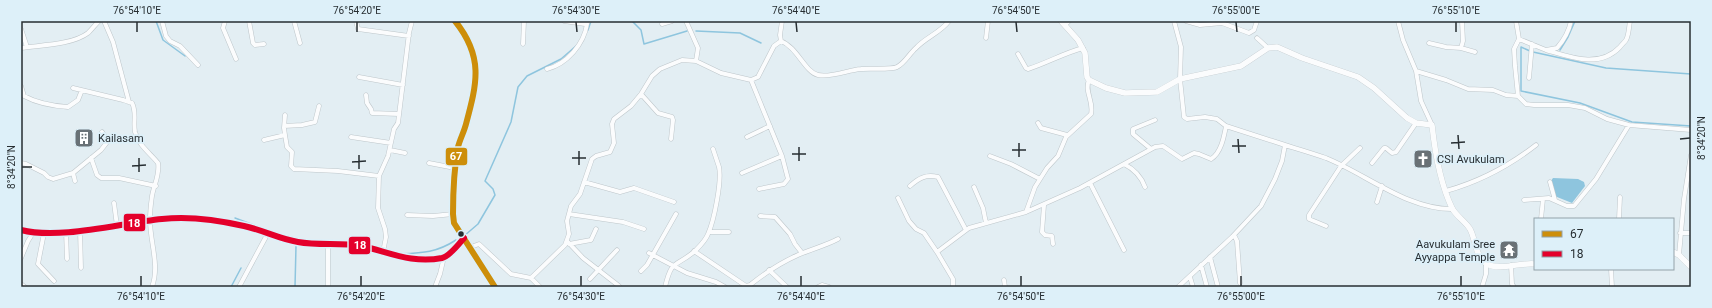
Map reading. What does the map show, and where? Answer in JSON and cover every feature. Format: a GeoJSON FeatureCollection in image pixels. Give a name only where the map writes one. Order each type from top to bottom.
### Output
{"type":"FeatureCollection","features":[{"type":"Feature","properties":{"kind":"main road"},"geometry":{"type":"LineString","coordinates":[[455,21],[474,55],[477,72],[466,125],[458,146],[453,214],[454,223],[471,247],[495,287]]}},
{"type":"Feature","properties":{"kind":"main road"},"geometry":{"type":"LineString","coordinates":[[1065,22],[1083,48],[1085,53],[1086,74],[1089,80],[1106,88],[1125,93],[1156,92],[1180,79],[1241,66],[1268,48],[1277,47],[1358,77],[1374,88],[1407,118],[1416,123],[1432,125],[1446,191],[1453,210],[1469,228],[1480,256],[1486,264],[1492,266],[1534,264]]}},
{"type":"Feature","properties":{"kind":"main road"},"geometry":{"type":"LineString","coordinates":[[21,230],[33,233],[44,233],[117,226],[150,220],[190,218],[262,230],[274,237],[298,242],[354,245],[383,252],[396,257],[422,260],[444,257],[464,238]]}},
{"type":"Feature","properties":{"kind":"main road"},"geometry":{"type":"LineString","coordinates":[[1676,253],[1691,267]]}},
{"type":"Feature","properties":{"kind":"street"},"geometry":{"type":"LineString","coordinates":[[21,48],[78,39],[88,33],[98,21]]}},
{"type":"Feature","properties":{"kind":"street"},"geometry":{"type":"LineString","coordinates":[[104,21],[113,42],[129,102]]}},
{"type":"Feature","properties":{"kind":"street"},"geometry":{"type":"LineString","coordinates":[[162,21],[166,36],[170,41],[180,46],[198,65]]}},
{"type":"Feature","properties":{"kind":"street"},"geometry":{"type":"LineString","coordinates":[[225,21],[223,28],[236,59]]}},
{"type":"Feature","properties":{"kind":"street"},"geometry":{"type":"LineString","coordinates":[[249,21],[253,43],[255,45],[264,44]]}},
{"type":"Feature","properties":{"kind":"street"},"geometry":{"type":"LineString","coordinates":[[294,21],[300,43]]}},
{"type":"Feature","properties":{"kind":"street"},"geometry":{"type":"LineString","coordinates":[[356,21],[358,29],[409,36]]}},
{"type":"Feature","properties":{"kind":"street"},"geometry":{"type":"LineString","coordinates":[[383,252],[385,229],[378,208],[379,176],[390,150],[394,130],[398,123],[412,21]]}},
{"type":"Feature","properties":{"kind":"street"},"geometry":{"type":"LineString","coordinates":[[523,44],[524,21]]}},
{"type":"Feature","properties":{"kind":"street"},"geometry":{"type":"LineString","coordinates":[[547,69],[557,66],[581,43],[588,22],[564,21]]}},
{"type":"Feature","properties":{"kind":"street"},"geometry":{"type":"LineString","coordinates":[[662,24],[672,21]]}},
{"type":"Feature","properties":{"kind":"street"},"geometry":{"type":"LineString","coordinates":[[686,21],[698,48],[696,61]]}},
{"type":"Feature","properties":{"kind":"street"},"geometry":{"type":"LineString","coordinates":[[781,41],[780,35],[782,21]]}},
{"type":"Feature","properties":{"kind":"street"},"geometry":{"type":"LineString","coordinates":[[781,41],[790,46],[813,72],[818,75],[841,73],[860,69],[894,69],[904,62],[916,47],[944,27],[948,21]]}},
{"type":"Feature","properties":{"kind":"street"},"geometry":{"type":"LineString","coordinates":[[986,38],[988,21]]}},
{"type":"Feature","properties":{"kind":"street"},"geometry":{"type":"LineString","coordinates":[[1174,21],[1180,47],[1180,79],[1184,117],[1187,119],[1192,119],[1205,116],[1217,119],[1226,126],[1327,158],[1382,186],[1422,204],[1442,210],[1453,210]]}},
{"type":"Feature","properties":{"kind":"street"},"geometry":{"type":"LineString","coordinates":[[1186,21],[1200,25],[1222,23],[1250,32],[1254,30],[1257,21]]}},
{"type":"Feature","properties":{"kind":"street"},"geometry":{"type":"LineString","coordinates":[[1398,21],[1403,40],[1416,71],[1421,101],[1432,125]]}},
{"type":"Feature","properties":{"kind":"street"},"geometry":{"type":"LineString","coordinates":[[1461,48],[1463,41],[1462,21]]}},
{"type":"Feature","properties":{"kind":"street"},"geometry":{"type":"LineString","coordinates":[[1516,21],[1519,39],[1514,49],[1518,96],[1526,104],[1568,105],[1585,108],[1607,119],[1628,125],[1691,130]]}},
{"type":"Feature","properties":{"kind":"street"},"geometry":{"type":"LineString","coordinates":[[1546,50],[1557,48],[1563,41],[1571,21]]}},
{"type":"Feature","properties":{"kind":"street"},"geometry":{"type":"LineString","coordinates":[[1519,39],[1546,50],[1582,60],[1594,60],[1614,53],[1626,40],[1630,21]]}},
{"type":"Feature","properties":{"kind":"street"},"geometry":{"type":"LineString","coordinates":[[21,29],[27,47]]}},
{"type":"Feature","properties":{"kind":"street"},"geometry":{"type":"LineString","coordinates":[[1257,38],[1268,48]]}},
{"type":"Feature","properties":{"kind":"street"},"geometry":{"type":"LineString","coordinates":[[531,278],[568,242],[569,234],[567,221],[571,206],[580,194],[592,159],[596,156],[610,152],[613,148],[612,124],[614,119],[631,106],[641,94],[652,76],[660,69],[682,60],[696,61],[721,73],[751,80],[758,77],[774,46],[781,41]]}},
{"type":"Feature","properties":{"kind":"street"},"geometry":{"type":"LineString","coordinates":[[1429,43],[1476,52]]}},
{"type":"Feature","properties":{"kind":"street"},"geometry":{"type":"LineString","coordinates":[[1529,78],[1532,44]]}},
{"type":"Feature","properties":{"kind":"street"},"geometry":{"type":"LineString","coordinates":[[1018,54],[1028,69],[1057,59],[1069,51],[1083,48]]}},
{"type":"Feature","properties":{"kind":"street"},"geometry":{"type":"LineString","coordinates":[[1416,71],[1468,88],[1493,90],[1506,95],[1518,96]]}},
{"type":"Feature","properties":{"kind":"street"},"geometry":{"type":"LineString","coordinates":[[359,76],[403,85]]}},
{"type":"Feature","properties":{"kind":"street"},"geometry":{"type":"LineString","coordinates":[[751,80],[782,156],[788,179],[784,184],[759,189]]}},
{"type":"Feature","properties":{"kind":"street"},"geometry":{"type":"LineString","coordinates":[[1026,212],[1031,194],[1040,179],[1058,156],[1067,135],[1091,114],[1092,103],[1088,94],[1087,86],[1089,80]]}},
{"type":"Feature","properties":{"kind":"street"},"geometry":{"type":"LineString","coordinates":[[21,86],[24,96],[30,99],[55,106],[68,107],[78,100],[82,90]]}},
{"type":"Feature","properties":{"kind":"street"},"geometry":{"type":"LineString","coordinates":[[73,88],[129,102],[134,106],[134,128],[138,140],[158,163],[159,168],[156,186],[152,194],[150,220],[155,265],[155,278],[152,287]]}},
{"type":"Feature","properties":{"kind":"street"},"geometry":{"type":"LineString","coordinates":[[641,94],[658,113],[672,117],[671,139]]}},
{"type":"Feature","properties":{"kind":"street"},"geometry":{"type":"LineString","coordinates":[[366,95],[367,104],[372,113],[399,114]]}},
{"type":"Feature","properties":{"kind":"street"},"geometry":{"type":"LineString","coordinates":[[284,126],[302,125],[315,122],[319,106]]}},
{"type":"Feature","properties":{"kind":"street"},"geometry":{"type":"LineString","coordinates":[[285,115],[285,135],[287,147],[292,152],[291,166],[294,169],[334,171],[379,176]]}},
{"type":"Feature","properties":{"kind":"street"},"geometry":{"type":"LineString","coordinates":[[1151,149],[1133,134],[1134,129],[1155,120]]}},
{"type":"Feature","properties":{"kind":"street"},"geometry":{"type":"LineString","coordinates":[[1038,123],[1041,128],[1067,135]]}},
{"type":"Feature","properties":{"kind":"street"},"geometry":{"type":"LineString","coordinates":[[1372,163],[1384,148],[1392,153],[1396,152],[1416,123]]}},
{"type":"Feature","properties":{"kind":"street"},"geometry":{"type":"LineString","coordinates":[[1524,200],[1554,200],[1567,206],[1574,206],[1596,178],[1628,125]]}},
{"type":"Feature","properties":{"kind":"street"},"geometry":{"type":"LineString","coordinates":[[747,137],[770,126]]}},
{"type":"Feature","properties":{"kind":"street"},"geometry":{"type":"LineString","coordinates":[[937,252],[966,230],[1044,205],[1090,183],[1155,147],[1163,146],[1182,159],[1194,153],[1211,159],[1214,157],[1221,145],[1226,126]]}},
{"type":"Feature","properties":{"kind":"street"},"geometry":{"type":"LineString","coordinates":[[21,163],[44,173],[53,179],[73,172],[91,158],[108,141],[102,132]]}},
{"type":"Feature","properties":{"kind":"street"},"geometry":{"type":"LineString","coordinates":[[264,140],[285,135]]}},
{"type":"Feature","properties":{"kind":"street"},"geometry":{"type":"LineString","coordinates":[[351,137],[391,143]]}},
{"type":"Feature","properties":{"kind":"street"},"geometry":{"type":"LineString","coordinates":[[1178,287],[1234,235],[1261,206],[1276,179],[1282,161],[1284,145]]}},
{"type":"Feature","properties":{"kind":"street"},"geometry":{"type":"LineString","coordinates":[[1446,191],[1458,188],[1516,161],[1536,145]]}},
{"type":"Feature","properties":{"kind":"street"},"geometry":{"type":"LineString","coordinates":[[1326,226],[1309,219],[1309,215],[1341,166],[1360,148]]}},
{"type":"Feature","properties":{"kind":"street"},"geometry":{"type":"LineString","coordinates":[[665,287],[668,272],[672,266],[694,251],[708,236],[719,182],[719,168],[713,149]]}},
{"type":"Feature","properties":{"kind":"street"},"geometry":{"type":"LineString","coordinates":[[390,150],[405,153]]}},
{"type":"Feature","properties":{"kind":"street"},"geometry":{"type":"LineString","coordinates":[[1676,253],[1691,155]]}},
{"type":"Feature","properties":{"kind":"street"},"geometry":{"type":"LineString","coordinates":[[742,173],[782,156]]}},
{"type":"Feature","properties":{"kind":"street"},"geometry":{"type":"LineString","coordinates":[[990,156],[1011,164],[1040,179]]}},
{"type":"Feature","properties":{"kind":"street"},"geometry":{"type":"LineString","coordinates":[[91,158],[97,175],[101,178],[119,178],[156,186]]}},
{"type":"Feature","properties":{"kind":"street"},"geometry":{"type":"LineString","coordinates":[[429,163],[456,168]]}},
{"type":"Feature","properties":{"kind":"street"},"geometry":{"type":"LineString","coordinates":[[1124,164],[1132,168],[1142,178],[1145,186]]}},
{"type":"Feature","properties":{"kind":"street"},"geometry":{"type":"LineString","coordinates":[[73,172],[75,181]]}},
{"type":"Feature","properties":{"kind":"street"},"geometry":{"type":"LineString","coordinates":[[910,186],[919,178],[928,176],[938,177],[966,230]]}},
{"type":"Feature","properties":{"kind":"street"},"geometry":{"type":"LineString","coordinates":[[584,182],[620,192],[634,188],[674,202]]}},
{"type":"Feature","properties":{"kind":"street"},"geometry":{"type":"LineString","coordinates":[[1550,182],[1554,200]]}},
{"type":"Feature","properties":{"kind":"street"},"geometry":{"type":"LineString","coordinates":[[1090,183],[1124,250]]}},
{"type":"Feature","properties":{"kind":"street"},"geometry":{"type":"LineString","coordinates":[[1377,202],[1382,186]]}},
{"type":"Feature","properties":{"kind":"street"},"geometry":{"type":"LineString","coordinates":[[974,187],[983,208],[986,223]]}},
{"type":"Feature","properties":{"kind":"street"},"geometry":{"type":"LineString","coordinates":[[1620,197],[1620,218]]}},
{"type":"Feature","properties":{"kind":"street"},"geometry":{"type":"LineString","coordinates":[[898,198],[909,221],[916,229],[924,233],[937,252],[950,274],[953,287]]}},
{"type":"Feature","properties":{"kind":"street"},"geometry":{"type":"LineString","coordinates":[[1541,218],[1543,199]]}},
{"type":"Feature","properties":{"kind":"street"},"geometry":{"type":"LineString","coordinates":[[114,203],[117,226]]}},
{"type":"Feature","properties":{"kind":"street"},"geometry":{"type":"LineString","coordinates":[[1044,205],[1042,232],[1045,235],[1052,236],[1053,244]]}},
{"type":"Feature","properties":{"kind":"street"},"geometry":{"type":"LineString","coordinates":[[407,215],[433,216],[453,214]]}},
{"type":"Feature","properties":{"kind":"street"},"geometry":{"type":"LineString","coordinates":[[569,214],[623,222],[644,229]]}},
{"type":"Feature","properties":{"kind":"street"},"geometry":{"type":"LineString","coordinates":[[641,272],[647,265],[650,254],[676,214]]}},
{"type":"Feature","properties":{"kind":"street"},"geometry":{"type":"LineString","coordinates":[[760,216],[776,218],[790,234],[802,254]]}},
{"type":"Feature","properties":{"kind":"street"},"geometry":{"type":"LineString","coordinates":[[568,242],[591,240],[596,229]]}},
{"type":"Feature","properties":{"kind":"street"},"geometry":{"type":"LineString","coordinates":[[80,230],[81,268]]}},
{"type":"Feature","properties":{"kind":"street"},"geometry":{"type":"LineString","coordinates":[[66,231],[67,259]]}},
{"type":"Feature","properties":{"kind":"street"},"geometry":{"type":"LineString","coordinates":[[709,232],[729,232]]}},
{"type":"Feature","properties":{"kind":"street"},"geometry":{"type":"LineString","coordinates":[[21,258],[33,233]]}},
{"type":"Feature","properties":{"kind":"street"},"geometry":{"type":"LineString","coordinates":[[44,233],[38,264],[54,281]]}},
{"type":"Feature","properties":{"kind":"street"},"geometry":{"type":"LineString","coordinates":[[239,287],[268,233]]}},
{"type":"Feature","properties":{"kind":"street"},"geometry":{"type":"LineString","coordinates":[[1680,233],[1691,233]]}},
{"type":"Feature","properties":{"kind":"street"},"geometry":{"type":"LineString","coordinates":[[1234,235],[1237,241],[1240,283]]}},
{"type":"Feature","properties":{"kind":"street"},"geometry":{"type":"LineString","coordinates":[[694,251],[746,286],[750,285],[769,270],[838,239]]}},
{"type":"Feature","properties":{"kind":"street"},"geometry":{"type":"LineString","coordinates":[[568,242],[583,258],[619,286]]}},
{"type":"Feature","properties":{"kind":"street"},"geometry":{"type":"LineString","coordinates":[[328,243],[328,287]]}},
{"type":"Feature","properties":{"kind":"street"},"geometry":{"type":"LineString","coordinates":[[471,247],[479,244],[510,274],[531,278],[540,287]]}},
{"type":"Feature","properties":{"kind":"street"},"geometry":{"type":"LineString","coordinates":[[590,279],[617,250]]}},
{"type":"Feature","properties":{"kind":"street"},"geometry":{"type":"LineString","coordinates":[[650,254],[687,273],[716,282],[725,287]]}},
{"type":"Feature","properties":{"kind":"street"},"geometry":{"type":"LineString","coordinates":[[435,287],[444,257]]}},
{"type":"Feature","properties":{"kind":"street"},"geometry":{"type":"LineString","coordinates":[[1210,257],[1218,287]]}},
{"type":"Feature","properties":{"kind":"street"},"geometry":{"type":"LineString","coordinates":[[1482,287],[1486,264]]}},
{"type":"Feature","properties":{"kind":"street"},"geometry":{"type":"LineString","coordinates":[[1202,265],[1207,287]]}},
{"type":"Feature","properties":{"kind":"street"},"geometry":{"type":"LineString","coordinates":[[1511,265],[1512,284],[1514,287]]}},
{"type":"Feature","properties":{"kind":"street"},"geometry":{"type":"LineString","coordinates":[[769,270],[787,287]]}},
{"type":"Feature","properties":{"kind":"street"},"geometry":{"type":"LineString","coordinates":[[1612,270],[1612,287]]}},
{"type":"Feature","properties":{"kind":"street"},"geometry":{"type":"LineString","coordinates":[[1190,277],[1193,287]]}},
{"type":"Feature","properties":{"kind":"street"},"geometry":{"type":"LineString","coordinates":[[1004,280],[1005,287]]}},
{"type":"Feature","properties":{"kind":"street"},"geometry":{"type":"LineString","coordinates":[[21,284],[25,287]]}},
{"type":"Feature","properties":{"kind":"street"},"geometry":{"type":"LineString","coordinates":[[818,287],[822,285],[829,287]]}},
{"type":"Feature","properties":{"kind":"water"},"geometry":{"type":"Polygon","coordinates":[[[1553,178],[1578,179],[1584,182],[1585,186],[1572,203],[1552,195],[1551,181],[1553,178]]]}},
{"type":"Feature","properties":{"kind":"waterway"},"geometry":{"type":"LineString","coordinates":[[156,21],[163,40],[185,56]]}},
{"type":"Feature","properties":{"kind":"waterway"},"geometry":{"type":"LineString","coordinates":[[588,30],[591,21]]}},
{"type":"Feature","properties":{"kind":"waterway"},"geometry":{"type":"LineString","coordinates":[[632,21],[641,30],[644,44],[687,31]]}},
{"type":"Feature","properties":{"kind":"waterway"},"geometry":{"type":"LineString","coordinates":[[1560,50],[1575,21]]}},
{"type":"Feature","properties":{"kind":"waterway"},"geometry":{"type":"LineString","coordinates":[[696,31],[740,33],[761,43]]}},
{"type":"Feature","properties":{"kind":"waterway"},"geometry":{"type":"LineString","coordinates":[[464,236],[478,224],[495,195],[493,189],[485,181],[511,122],[518,87],[527,76],[561,59],[576,46]]}},
{"type":"Feature","properties":{"kind":"waterway"},"geometry":{"type":"LineString","coordinates":[[1530,51],[1521,47],[1521,91],[1580,103],[1632,122],[1691,126]]}},
{"type":"Feature","properties":{"kind":"waterway"},"geometry":{"type":"LineString","coordinates":[[1533,52],[1606,68],[1691,74]]}},
{"type":"Feature","properties":{"kind":"waterway"},"geometry":{"type":"LineString","coordinates":[[235,218],[267,230]]}},
{"type":"Feature","properties":{"kind":"waterway"},"geometry":{"type":"LineString","coordinates":[[282,235],[307,241]]}},
{"type":"Feature","properties":{"kind":"waterway"},"geometry":{"type":"LineString","coordinates":[[398,254],[428,252],[442,248],[456,240]]}},
{"type":"Feature","properties":{"kind":"waterway"},"geometry":{"type":"LineString","coordinates":[[317,241],[339,242]]}},
{"type":"Feature","properties":{"kind":"waterway"},"geometry":{"type":"LineString","coordinates":[[295,287],[296,246]]}},
{"type":"Feature","properties":{"kind":"waterway"},"geometry":{"type":"LineString","coordinates":[[231,287],[241,268]]}},
{"type":"Feature","properties":{"kind":"transit line","name":"67"},"geometry":{"type":"LineString","coordinates":[[455,21],[464,34],[470,47],[476,71],[473,96],[458,147],[454,189],[454,223],[495,287]]}},
{"type":"Feature","properties":{"kind":"transit line","name":"18"},"geometry":{"type":"LineString","coordinates":[[21,230],[37,233],[72,232],[162,219],[193,218],[244,226],[298,242],[362,246],[421,260],[445,257],[454,250],[464,238]]}},
{"type":"Feature","properties":{"kind":"place","name":"Kailasam"},"geometry":{"type":"Point","coordinates":[84,138]}},
{"type":"Feature","properties":{"kind":"place","name":"CSI Avukulam"},"geometry":{"type":"Point","coordinates":[1423,159]}},
{"type":"Feature","properties":{"kind":"place","name":"Aavukulam Sree Ayyappa Temple"},"geometry":{"type":"Point","coordinates":[1509,250]}}]}
